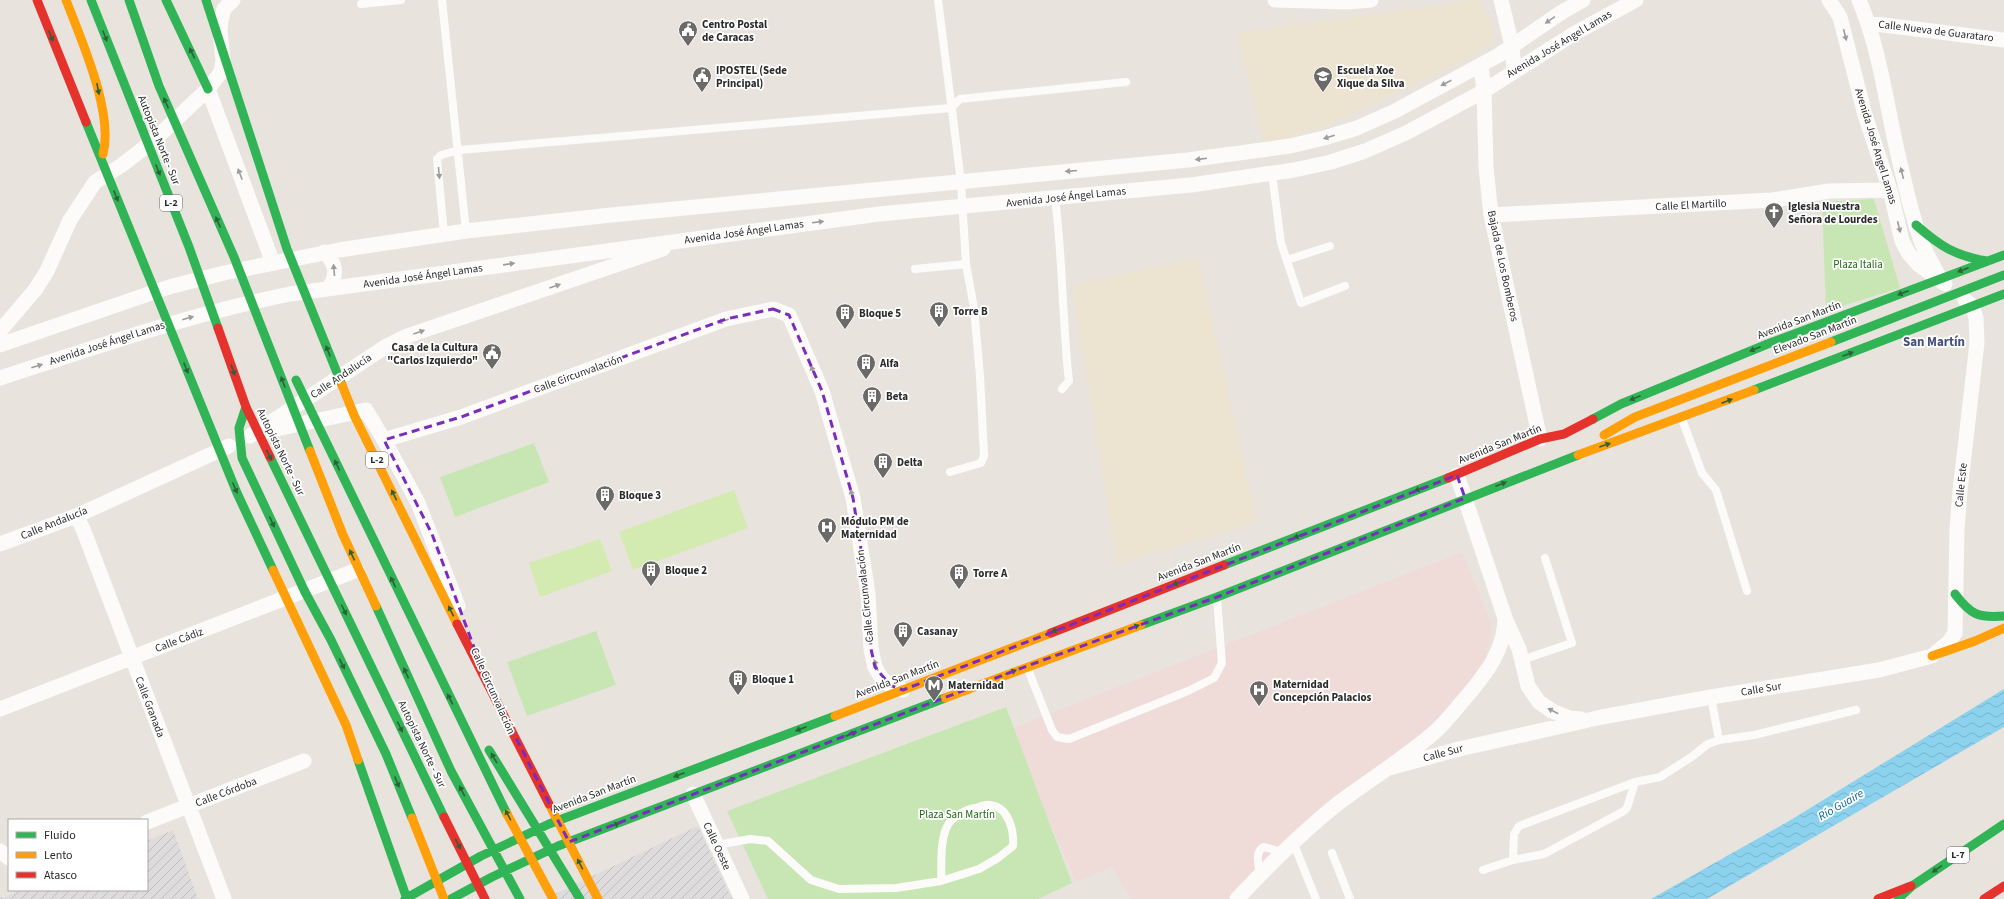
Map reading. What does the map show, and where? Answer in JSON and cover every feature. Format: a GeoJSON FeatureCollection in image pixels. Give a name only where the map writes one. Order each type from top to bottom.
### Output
{"type":"FeatureCollection","features":[{"type":"Feature","properties":{"kind":"main road"},"geometry":{"type":"LineString","coordinates":[[37,0],[237,493],[346,725],[406,899]]}},
{"type":"Feature","properties":{"kind":"main road"},"geometry":{"type":"LineString","coordinates":[[66,0],[96,80],[103,114],[105,148],[95,182]]}},
{"type":"Feature","properties":{"kind":"main road","name":"Autopista Norte - Sur"},"geometry":{"type":"LineString","coordinates":[[91,0],[189,247],[246,407],[416,761],[485,899]]}},
{"type":"Feature","properties":{"kind":"main road","name":"Autopista Norte - Sur"},"geometry":{"type":"LineString","coordinates":[[129,0],[159,86],[234,257],[343,535],[451,771],[520,899]]}},
{"type":"Feature","properties":{"kind":"main road"},"geometry":{"type":"LineString","coordinates":[[166,0],[208,89]]}},
{"type":"Feature","properties":{"kind":"main road","name":"L-2"},"geometry":{"type":"LineString","coordinates":[[206,0],[287,249],[354,415],[457,624],[598,899]]}},
{"type":"Feature","properties":{"kind":"main road"},"geometry":{"type":"LineString","coordinates":[[1916,224],[1945,249],[1955,255],[1987,261]]}},
{"type":"Feature","properties":{"kind":"main road","name":"Avenida San Martín"},"geometry":{"type":"LineString","coordinates":[[406,899],[481,856],[549,824],[903,690],[1457,475],[1540,439],[1564,434],[1621,404],[1770,343],[2004,255]]}},
{"type":"Feature","properties":{"kind":"main road"},"geometry":{"type":"LineString","coordinates":[[234,257],[279,345]]}},
{"type":"Feature","properties":{"kind":"main road","name":"Elevado San Martín"},"geometry":{"type":"LineString","coordinates":[[1635,417],[2004,275]]}},
{"type":"Feature","properties":{"kind":"main road"},"geometry":{"type":"LineString","coordinates":[[451,899],[533,857],[693,794],[1027,666],[1217,597],[1555,463],[1681,418],[2004,294]]}},
{"type":"Feature","properties":{"kind":"main road"},"geometry":{"type":"LineString","coordinates":[[292,372],[492,786],[553,899]]}},
{"type":"Feature","properties":{"kind":"main road"},"geometry":{"type":"LineString","coordinates":[[246,407],[239,428],[242,458],[305,592],[331,640],[386,754],[444,899]]}},
{"type":"Feature","properties":{"kind":"main road"},"geometry":{"type":"LineString","coordinates":[[1564,434],[1635,417]]}},
{"type":"Feature","properties":{"kind":"main road"},"geometry":{"type":"LineString","coordinates":[[1555,463],[1635,417]]}},
{"type":"Feature","properties":{"kind":"main road"},"geometry":{"type":"LineString","coordinates":[[1955,594],[1969,612],[1976,616],[2004,616]]}},
{"type":"Feature","properties":{"kind":"main road"},"geometry":{"type":"LineString","coordinates":[[402,601],[471,718]]}},
{"type":"Feature","properties":{"kind":"main road"},"geometry":{"type":"LineString","coordinates":[[1932,656],[1975,642],[2004,628]]}},
{"type":"Feature","properties":{"kind":"main road"},"geometry":{"type":"LineString","coordinates":[[483,739],[580,899]]}},
{"type":"Feature","properties":{"kind":"main road","name":"L-7"},"geometry":{"type":"LineString","coordinates":[[1898,899],[1912,886],[2004,824]]}},
{"type":"Feature","properties":{"kind":"main road"},"geometry":{"type":"LineString","coordinates":[[1878,899],[1912,886]]}},
{"type":"Feature","properties":{"kind":"main road"},"geometry":{"type":"LineString","coordinates":[[1984,899],[2004,886]]}},
{"type":"Feature","properties":{"kind":"main road"},"geometry":{"type":"LineString","coordinates":[[2000,899],[2004,896]]}},
{"type":"Feature","properties":{"kind":"street"},"geometry":{"type":"LineString","coordinates":[[0,331],[39,283],[65,234],[70,220],[95,182],[122,165],[153,141],[208,89],[221,72],[223,60],[220,30],[221,20],[224,9],[233,0]]}},
{"type":"Feature","properties":{"kind":"street"},"geometry":{"type":"LineString","coordinates":[[1275,0],[1347,2],[1371,0]]}},
{"type":"Feature","properties":{"kind":"street"},"geometry":{"type":"LineString","coordinates":[[1501,0],[1512,46],[1514,71]]}},
{"type":"Feature","properties":{"kind":"street","name":"Avenida José Angel Lamas"},"geometry":{"type":"LineString","coordinates":[[1481,65],[1583,0]]}},
{"type":"Feature","properties":{"kind":"street","name":"Avenida José Angel Lamas"},"geometry":{"type":"LineString","coordinates":[[1484,91],[1575,33],[1636,0]]}},
{"type":"Feature","properties":{"kind":"street","name":"Avenida José Angel Lamas"},"geometry":{"type":"LineString","coordinates":[[1829,0],[1840,17],[1865,116],[1890,190],[1902,241],[1909,254],[1919,265],[1940,279],[1972,306]]}},
{"type":"Feature","properties":{"kind":"street","name":"Avenida José Angel Lamas"},"geometry":{"type":"LineString","coordinates":[[1859,0],[1868,23],[1901,169],[1916,224]]}},
{"type":"Feature","properties":{"kind":"street","name":"Calle Nueva de Guarataro"},"geometry":{"type":"LineString","coordinates":[[1868,23],[2004,40]]}},
{"type":"Feature","properties":{"kind":"street"},"geometry":{"type":"LineString","coordinates":[[0,345],[169,287],[224,273],[324,252],[466,231],[612,215],[1188,160],[1296,145],[1357,128],[1395,111],[1481,65],[1484,91]]}},
{"type":"Feature","properties":{"kind":"street"},"geometry":{"type":"LineString","coordinates":[[208,89],[273,263]]}},
{"type":"Feature","properties":{"kind":"street","name":"Avenida José Ángel Lamas"},"geometry":{"type":"LineString","coordinates":[[0,378],[206,312],[290,294],[879,214],[1191,185],[1272,174],[1331,162],[1365,151],[1406,133],[1484,91]]}},
{"type":"Feature","properties":{"kind":"street","name":"Bajada de Los Bomberos"},"geometry":{"type":"LineString","coordinates":[[1484,91],[1486,167],[1491,215],[1540,439]]}},
{"type":"Feature","properties":{"kind":"street","name":"Calle El Martillo"},"geometry":{"type":"LineString","coordinates":[[1491,215],[1772,200],[1829,191],[1890,190]]}},
{"type":"Feature","properties":{"kind":"street"},"geometry":{"type":"LineString","coordinates":[[1916,224],[1922,243],[1940,279]]}},
{"type":"Feature","properties":{"kind":"street","name":"Calle Andalucía"},"geometry":{"type":"LineString","coordinates":[[0,544],[76,516],[256,433],[385,347],[407,336],[696,238]]}},
{"type":"Feature","properties":{"kind":"street"},"geometry":{"type":"LineString","coordinates":[[324,252],[330,258],[335,268],[335,275],[328,289]]}},
{"type":"Feature","properties":{"kind":"street","name":"Calle Este"},"geometry":{"type":"LineString","coordinates":[[1932,656],[1949,642],[1955,633],[1955,594],[1960,491],[1977,343],[1976,318],[1972,306]]}},
{"type":"Feature","properties":{"kind":"street","name":"Calle Circunvalación"},"geometry":{"type":"LineString","coordinates":[[549,824],[550,812],[486,680],[432,534],[418,503],[384,440],[461,416],[726,319],[773,309],[789,315],[822,391],[853,498],[868,594],[870,649],[882,679],[890,685],[903,690]]}},
{"type":"Feature","properties":{"kind":"street"},"geometry":{"type":"LineString","coordinates":[[256,433],[366,410],[384,440]]}},
{"type":"Feature","properties":{"kind":"street","name":"Calle Sur"},"geometry":{"type":"LineString","coordinates":[[1457,475],[1505,618],[1519,649],[1528,686],[1539,702],[1552,711],[1569,718],[1590,720]]}},
{"type":"Feature","properties":{"kind":"street","name":"Calle Granada"},"geometry":{"type":"LineString","coordinates":[[76,516],[83,529],[131,659],[224,899]]}},
{"type":"Feature","properties":{"kind":"street","name":"Calle Cádiz"},"geometry":{"type":"LineString","coordinates":[[0,709],[357,570]]}},
{"type":"Feature","properties":{"kind":"street","name":"Calle Sur"},"geometry":{"type":"LineString","coordinates":[[1237,899],[1287,847],[1337,805],[1390,768],[1437,730],[1476,685],[1494,660],[1502,644],[1505,632],[1505,618]]}},
{"type":"Feature","properties":{"kind":"street","name":"Calle Sur"},"geometry":{"type":"LineString","coordinates":[[1390,768],[1459,749],[1590,720],[1711,697],[1879,670],[1932,656]]}},
{"type":"Feature","properties":{"kind":"street","name":"Calle Córdoba"},"geometry":{"type":"LineString","coordinates":[[148,822],[304,761]]}},
{"type":"Feature","properties":{"kind":"street","name":"Calle Oeste"},"geometry":{"type":"LineString","coordinates":[[693,794],[742,899]]}},
{"type":"Feature","properties":{"kind":"street"},"geometry":{"type":"LineString","coordinates":[[0,851],[8,857]]}},
{"type":"Feature","properties":{"kind":"lane"},"geometry":{"type":"LineString","coordinates":[[361,4],[401,0]]}},
{"type":"Feature","properties":{"kind":"lane"},"geometry":{"type":"LineString","coordinates":[[442,0],[459,150],[466,231]]}},
{"type":"Feature","properties":{"kind":"lane"},"geometry":{"type":"LineString","coordinates":[[938,0],[951,108],[962,182],[966,264],[974,308],[980,376],[984,456],[981,463],[950,472]]}},
{"type":"Feature","properties":{"kind":"lane"},"geometry":{"type":"LineString","coordinates":[[444,234],[437,160],[441,154],[459,150],[951,108],[960,99],[1126,82]]}},
{"type":"Feature","properties":{"kind":"lane"},"geometry":{"type":"LineString","coordinates":[[1272,174],[1281,243],[1301,303],[1345,286]]}},
{"type":"Feature","properties":{"kind":"lane"},"geometry":{"type":"LineString","coordinates":[[1055,198],[1059,228],[1068,381],[1062,389]]}},
{"type":"Feature","properties":{"kind":"lane"},"geometry":{"type":"LineString","coordinates":[[1287,260],[1330,246]]}},
{"type":"Feature","properties":{"kind":"lane"},"geometry":{"type":"LineString","coordinates":[[915,269],[966,264]]}},
{"type":"Feature","properties":{"kind":"lane"},"geometry":{"type":"LineString","coordinates":[[1681,418],[1702,473],[1716,490],[1747,591]]}},
{"type":"Feature","properties":{"kind":"lane"},"geometry":{"type":"LineString","coordinates":[[1522,660],[1572,643],[1545,558]]}},
{"type":"Feature","properties":{"kind":"lane"},"geometry":{"type":"LineString","coordinates":[[1027,666],[1052,730],[1057,737],[1069,739],[1188,691],[1214,678],[1222,663],[1217,597]]}},
{"type":"Feature","properties":{"kind":"lane"},"geometry":{"type":"LineString","coordinates":[[1711,697],[1719,740]]}},
{"type":"Feature","properties":{"kind":"lane"},"geometry":{"type":"LineString","coordinates":[[1513,860],[1514,834],[1519,826],[1635,782],[1660,776],[1690,758],[1708,744],[1719,740],[1754,735],[1856,710]]}},
{"type":"Feature","properties":{"kind":"lane"},"geometry":{"type":"LineString","coordinates":[[1483,870],[1513,860],[1544,854],[1624,811],[1627,808],[1635,782]]}},
{"type":"Feature","properties":{"kind":"lane"},"geometry":{"type":"LineString","coordinates":[[717,845],[750,839],[768,841],[811,880],[839,889],[896,888],[941,881],[979,869],[998,858],[1013,846],[1014,834],[1008,820],[1000,808],[990,804],[967,809],[950,822],[944,838],[941,881]]}},
{"type":"Feature","properties":{"kind":"lane"},"geometry":{"type":"LineString","coordinates":[[1287,847],[1316,899]]}},
{"type":"Feature","properties":{"kind":"lane"},"geometry":{"type":"LineString","coordinates":[[1332,853],[1350,899]]}},
{"type":"Feature","properties":{"kind":"highlighted area"},"geometry":{"type":"Polygon","coordinates":[[[773,309],[789,315],[822,391],[853,498],[868,594],[871,649],[875,667],[890,685],[903,690],[1457,475],[1465,498],[1217,597],[1027,666],[569,842],[485,677],[432,534],[384,440],[461,417],[726,319],[773,309]]]}},
{"type":"Feature","properties":{"kind":"shaded area","name":"Escuela Xoe Xique da Silva"},"geometry":{"type":"Polygon","coordinates":[[[1479,0],[1492,26],[1492,42],[1467,59],[1325,126],[1264,145],[1237,33],[1479,0]]]}},
{"type":"Feature","properties":{"kind":"shaded area"},"geometry":{"type":"Polygon","coordinates":[[[1198,258],[1257,522],[1117,564],[1072,285],[1198,258]]]}},
{"type":"Feature","properties":{"kind":"shaded area","name":"Maternidad Concepción Palacios"},"geometry":{"type":"Polygon","coordinates":[[[1462,552],[1492,625],[1486,658],[1475,685],[1239,899],[1131,899],[1112,867],[1076,882],[1010,729],[1462,552]]]}},
{"type":"Feature","properties":{"kind":"shaded area"},"geometry":{"type":"Polygon","coordinates":[[[698,826],[732,899],[544,899],[626,860],[698,826]]]}},
{"type":"Feature","properties":{"kind":"shaded area"},"geometry":{"type":"Polygon","coordinates":[[[173,830],[198,899],[0,899],[0,895],[2,898],[20,891],[148,891],[148,841],[173,830]]]}},
{"type":"Feature","properties":{"kind":"green space","name":"Plaza Italia"},"geometry":{"type":"Polygon","coordinates":[[[1874,199],[1900,288],[1826,311],[1822,202],[1874,199]]]}},
{"type":"Feature","properties":{"kind":"green space"},"geometry":{"type":"Polygon","coordinates":[[[534,443],[549,482],[455,517],[440,477],[534,443]]]}},
{"type":"Feature","properties":{"kind":"green space"},"geometry":{"type":"Polygon","coordinates":[[[734,490],[748,528],[633,570],[619,532],[734,490]]]}},
{"type":"Feature","properties":{"kind":"green space"},"geometry":{"type":"Polygon","coordinates":[[[600,539],[612,571],[540,597],[529,563],[600,539]]]}},
{"type":"Feature","properties":{"kind":"green space"},"geometry":{"type":"Polygon","coordinates":[[[596,631],[616,685],[527,716],[507,662],[596,631]]]}},
{"type":"Feature","properties":{"kind":"green space","name":"Plaza San Martín"},"geometry":{"type":"Polygon","coordinates":[[[1006,707],[1072,883],[1038,899],[768,899],[727,811],[1006,707]]]}},
{"type":"Feature","properties":{"kind":"water","name":"Río Guaire"},"geometry":{"type":"Polygon","coordinates":[[[2004,689],[2004,727],[1707,899],[1651,899],[1789,821],[2004,689]]]}},
{"type":"Feature","properties":{"kind":"traffic: fast"},"geometry":{"type":"LineString","coordinates":[[91,0],[189,247],[218,328]]}},
{"type":"Feature","properties":{"kind":"traffic: fast"},"geometry":{"type":"LineString","coordinates":[[129,0],[159,86],[234,257],[310,451]]}},
{"type":"Feature","properties":{"kind":"traffic: fast"},"geometry":{"type":"LineString","coordinates":[[166,0],[208,89]]}},
{"type":"Feature","properties":{"kind":"traffic: fast"},"geometry":{"type":"LineString","coordinates":[[206,0],[287,249],[342,385]]}},
{"type":"Feature","properties":{"kind":"traffic: fast"},"geometry":{"type":"LineString","coordinates":[[86,122],[237,493],[273,570]]}},
{"type":"Feature","properties":{"kind":"traffic: fast"},"geometry":{"type":"LineString","coordinates":[[1916,225],[1948,249],[1966,256],[1987,261]]}},
{"type":"Feature","properties":{"kind":"traffic: fast"},"geometry":{"type":"LineString","coordinates":[[1593,419],[1621,404],[1770,343],[2004,255]]}},
{"type":"Feature","properties":{"kind":"traffic: fast"},"geometry":{"type":"LineString","coordinates":[[1831,342],[2004,275]]}},
{"type":"Feature","properties":{"kind":"traffic: fast"},"geometry":{"type":"LineString","coordinates":[[1754,390],[2004,294]]}},
{"type":"Feature","properties":{"kind":"traffic: fast"},"geometry":{"type":"LineString","coordinates":[[296,380],[507,814]]}},
{"type":"Feature","properties":{"kind":"traffic: fast"},"geometry":{"type":"LineString","coordinates":[[246,407],[239,428],[242,458],[305,592],[331,640],[386,754],[412,818]]}},
{"type":"Feature","properties":{"kind":"traffic: fast"},"geometry":{"type":"LineString","coordinates":[[1141,625],[1217,597],[1578,455]]}},
{"type":"Feature","properties":{"kind":"traffic: fast"},"geometry":{"type":"LineString","coordinates":[[270,457],[444,817]]}},
{"type":"Feature","properties":{"kind":"traffic: fast"},"geometry":{"type":"LineString","coordinates":[[1224,565],[1448,478]]}},
{"type":"Feature","properties":{"kind":"traffic: fast"},"geometry":{"type":"LineString","coordinates":[[1955,594],[1966,607],[1976,614],[2004,616]]}},
{"type":"Feature","properties":{"kind":"traffic: fast"},"geometry":{"type":"LineString","coordinates":[[376,606],[451,771],[520,899]]}},
{"type":"Feature","properties":{"kind":"traffic: fast"},"geometry":{"type":"LineString","coordinates":[[451,899],[492,877],[558,846],[945,698]]}},
{"type":"Feature","properties":{"kind":"traffic: fast"},"geometry":{"type":"LineString","coordinates":[[405,899],[481,856],[549,824],[835,716]]}},
{"type":"Feature","properties":{"kind":"traffic: fast"},"geometry":{"type":"LineString","coordinates":[[489,750],[580,899]]}},
{"type":"Feature","properties":{"kind":"traffic: fast"},"geometry":{"type":"LineString","coordinates":[[358,760],[407,899]]}},
{"type":"Feature","properties":{"kind":"traffic: fast"},"geometry":{"type":"LineString","coordinates":[[1898,899],[1912,886],[2004,824]]}},
{"type":"Feature","properties":{"kind":"traffic: slow"},"geometry":{"type":"LineString","coordinates":[[66,0],[87,55],[100,98],[104,118],[105,137],[103,154]]}},
{"type":"Feature","properties":{"kind":"traffic: slow"},"geometry":{"type":"LineString","coordinates":[[1604,435],[1635,417],[1831,342]]}},
{"type":"Feature","properties":{"kind":"traffic: slow"},"geometry":{"type":"LineString","coordinates":[[342,385],[354,415],[457,624]]}},
{"type":"Feature","properties":{"kind":"traffic: slow"},"geometry":{"type":"LineString","coordinates":[[1578,455],[1754,390]]}},
{"type":"Feature","properties":{"kind":"traffic: slow"},"geometry":{"type":"LineString","coordinates":[[310,451],[343,535],[376,606]]}},
{"type":"Feature","properties":{"kind":"traffic: slow"},"geometry":{"type":"LineString","coordinates":[[273,570],[346,725],[358,760]]}},
{"type":"Feature","properties":{"kind":"traffic: slow"},"geometry":{"type":"LineString","coordinates":[[945,698],[1141,625]]}},
{"type":"Feature","properties":{"kind":"traffic: slow"},"geometry":{"type":"LineString","coordinates":[[1932,656],[1975,641],[2004,628]]}},
{"type":"Feature","properties":{"kind":"traffic: slow"},"geometry":{"type":"LineString","coordinates":[[835,716],[1051,633]]}},
{"type":"Feature","properties":{"kind":"traffic: slow"},"geometry":{"type":"LineString","coordinates":[[549,804],[598,899]]}},
{"type":"Feature","properties":{"kind":"traffic: slow"},"geometry":{"type":"LineString","coordinates":[[507,814],[553,899]]}},
{"type":"Feature","properties":{"kind":"traffic: slow"},"geometry":{"type":"LineString","coordinates":[[412,818],[444,899]]}},
{"type":"Feature","properties":{"kind":"traffic: jam"},"geometry":{"type":"LineString","coordinates":[[37,0],[86,122]]}},
{"type":"Feature","properties":{"kind":"traffic: jam"},"geometry":{"type":"LineString","coordinates":[[218,328],[246,407],[270,457]]}},
{"type":"Feature","properties":{"kind":"traffic: jam"},"geometry":{"type":"LineString","coordinates":[[1448,478],[1540,439],[1564,434],[1593,419]]}},
{"type":"Feature","properties":{"kind":"traffic: jam"},"geometry":{"type":"LineString","coordinates":[[1051,633],[1224,565]]}},
{"type":"Feature","properties":{"kind":"traffic: jam"},"geometry":{"type":"LineString","coordinates":[[457,624],[549,804]]}},
{"type":"Feature","properties":{"kind":"traffic: jam"},"geometry":{"type":"LineString","coordinates":[[444,817],[485,899]]}},
{"type":"Feature","properties":{"kind":"traffic: jam"},"geometry":{"type":"LineString","coordinates":[[1878,899],[1911,886]]}},
{"type":"Feature","properties":{"kind":"traffic: jam"},"geometry":{"type":"LineString","coordinates":[[1984,899],[2004,886]]}},
{"type":"Feature","properties":{"kind":"place","name":"Centro Postal de Caracas"},"geometry":{"type":"Point","coordinates":[688,47]}},
{"type":"Feature","properties":{"kind":"place","name":"IPOSTEL (Sede Principal)"},"geometry":{"type":"Point","coordinates":[702,93]}},
{"type":"Feature","properties":{"kind":"place","name":"Escuela Xoe Xique da Silva"},"geometry":{"type":"Point","coordinates":[1323,93]}},
{"type":"Feature","properties":{"kind":"place","name":"Iglesia Nuestra Señora de Lourdes"},"geometry":{"type":"Point","coordinates":[1774,229]}},
{"type":"Feature","properties":{"kind":"place","name":"Torre B"},"geometry":{"type":"Point","coordinates":[939,328]}},
{"type":"Feature","properties":{"kind":"place","name":"Bloque 5"},"geometry":{"type":"Point","coordinates":[845,330]}},
{"type":"Feature","properties":{"kind":"place","name":"Casa de la Cultura \"Carlos Izquierdo\""},"geometry":{"type":"Point","coordinates":[492,370]}},
{"type":"Feature","properties":{"kind":"place","name":"Alfa"},"geometry":{"type":"Point","coordinates":[866,380]}},
{"type":"Feature","properties":{"kind":"place","name":"Beta"},"geometry":{"type":"Point","coordinates":[872,413]}},
{"type":"Feature","properties":{"kind":"place","name":"Delta"},"geometry":{"type":"Point","coordinates":[883,479]}},
{"type":"Feature","properties":{"kind":"place","name":"Bloque 3"},"geometry":{"type":"Point","coordinates":[605,512]}},
{"type":"Feature","properties":{"kind":"place","name":"Módulo PM de Maternidad"},"geometry":{"type":"Point","coordinates":[827,544]}},
{"type":"Feature","properties":{"kind":"place","name":"Bloque 2"},"geometry":{"type":"Point","coordinates":[651,587]}},
{"type":"Feature","properties":{"kind":"place","name":"Torre A"},"geometry":{"type":"Point","coordinates":[959,590]}},
{"type":"Feature","properties":{"kind":"place","name":"Casanay"},"geometry":{"type":"Point","coordinates":[903,648]}},
{"type":"Feature","properties":{"kind":"place","name":"Bloque 1"},"geometry":{"type":"Point","coordinates":[738,696]}},
{"type":"Feature","properties":{"kind":"place","name":"Maternidad"},"geometry":{"type":"Point","coordinates":[934,702]}},
{"type":"Feature","properties":{"kind":"place","name":"Maternidad Concepción Palacios"},"geometry":{"type":"Point","coordinates":[1259,707]}},
{"type":"Feature","properties":{"kind":"district","name":"San Martín"},"geometry":{"type":"Point","coordinates":[1934,342]}}]}
